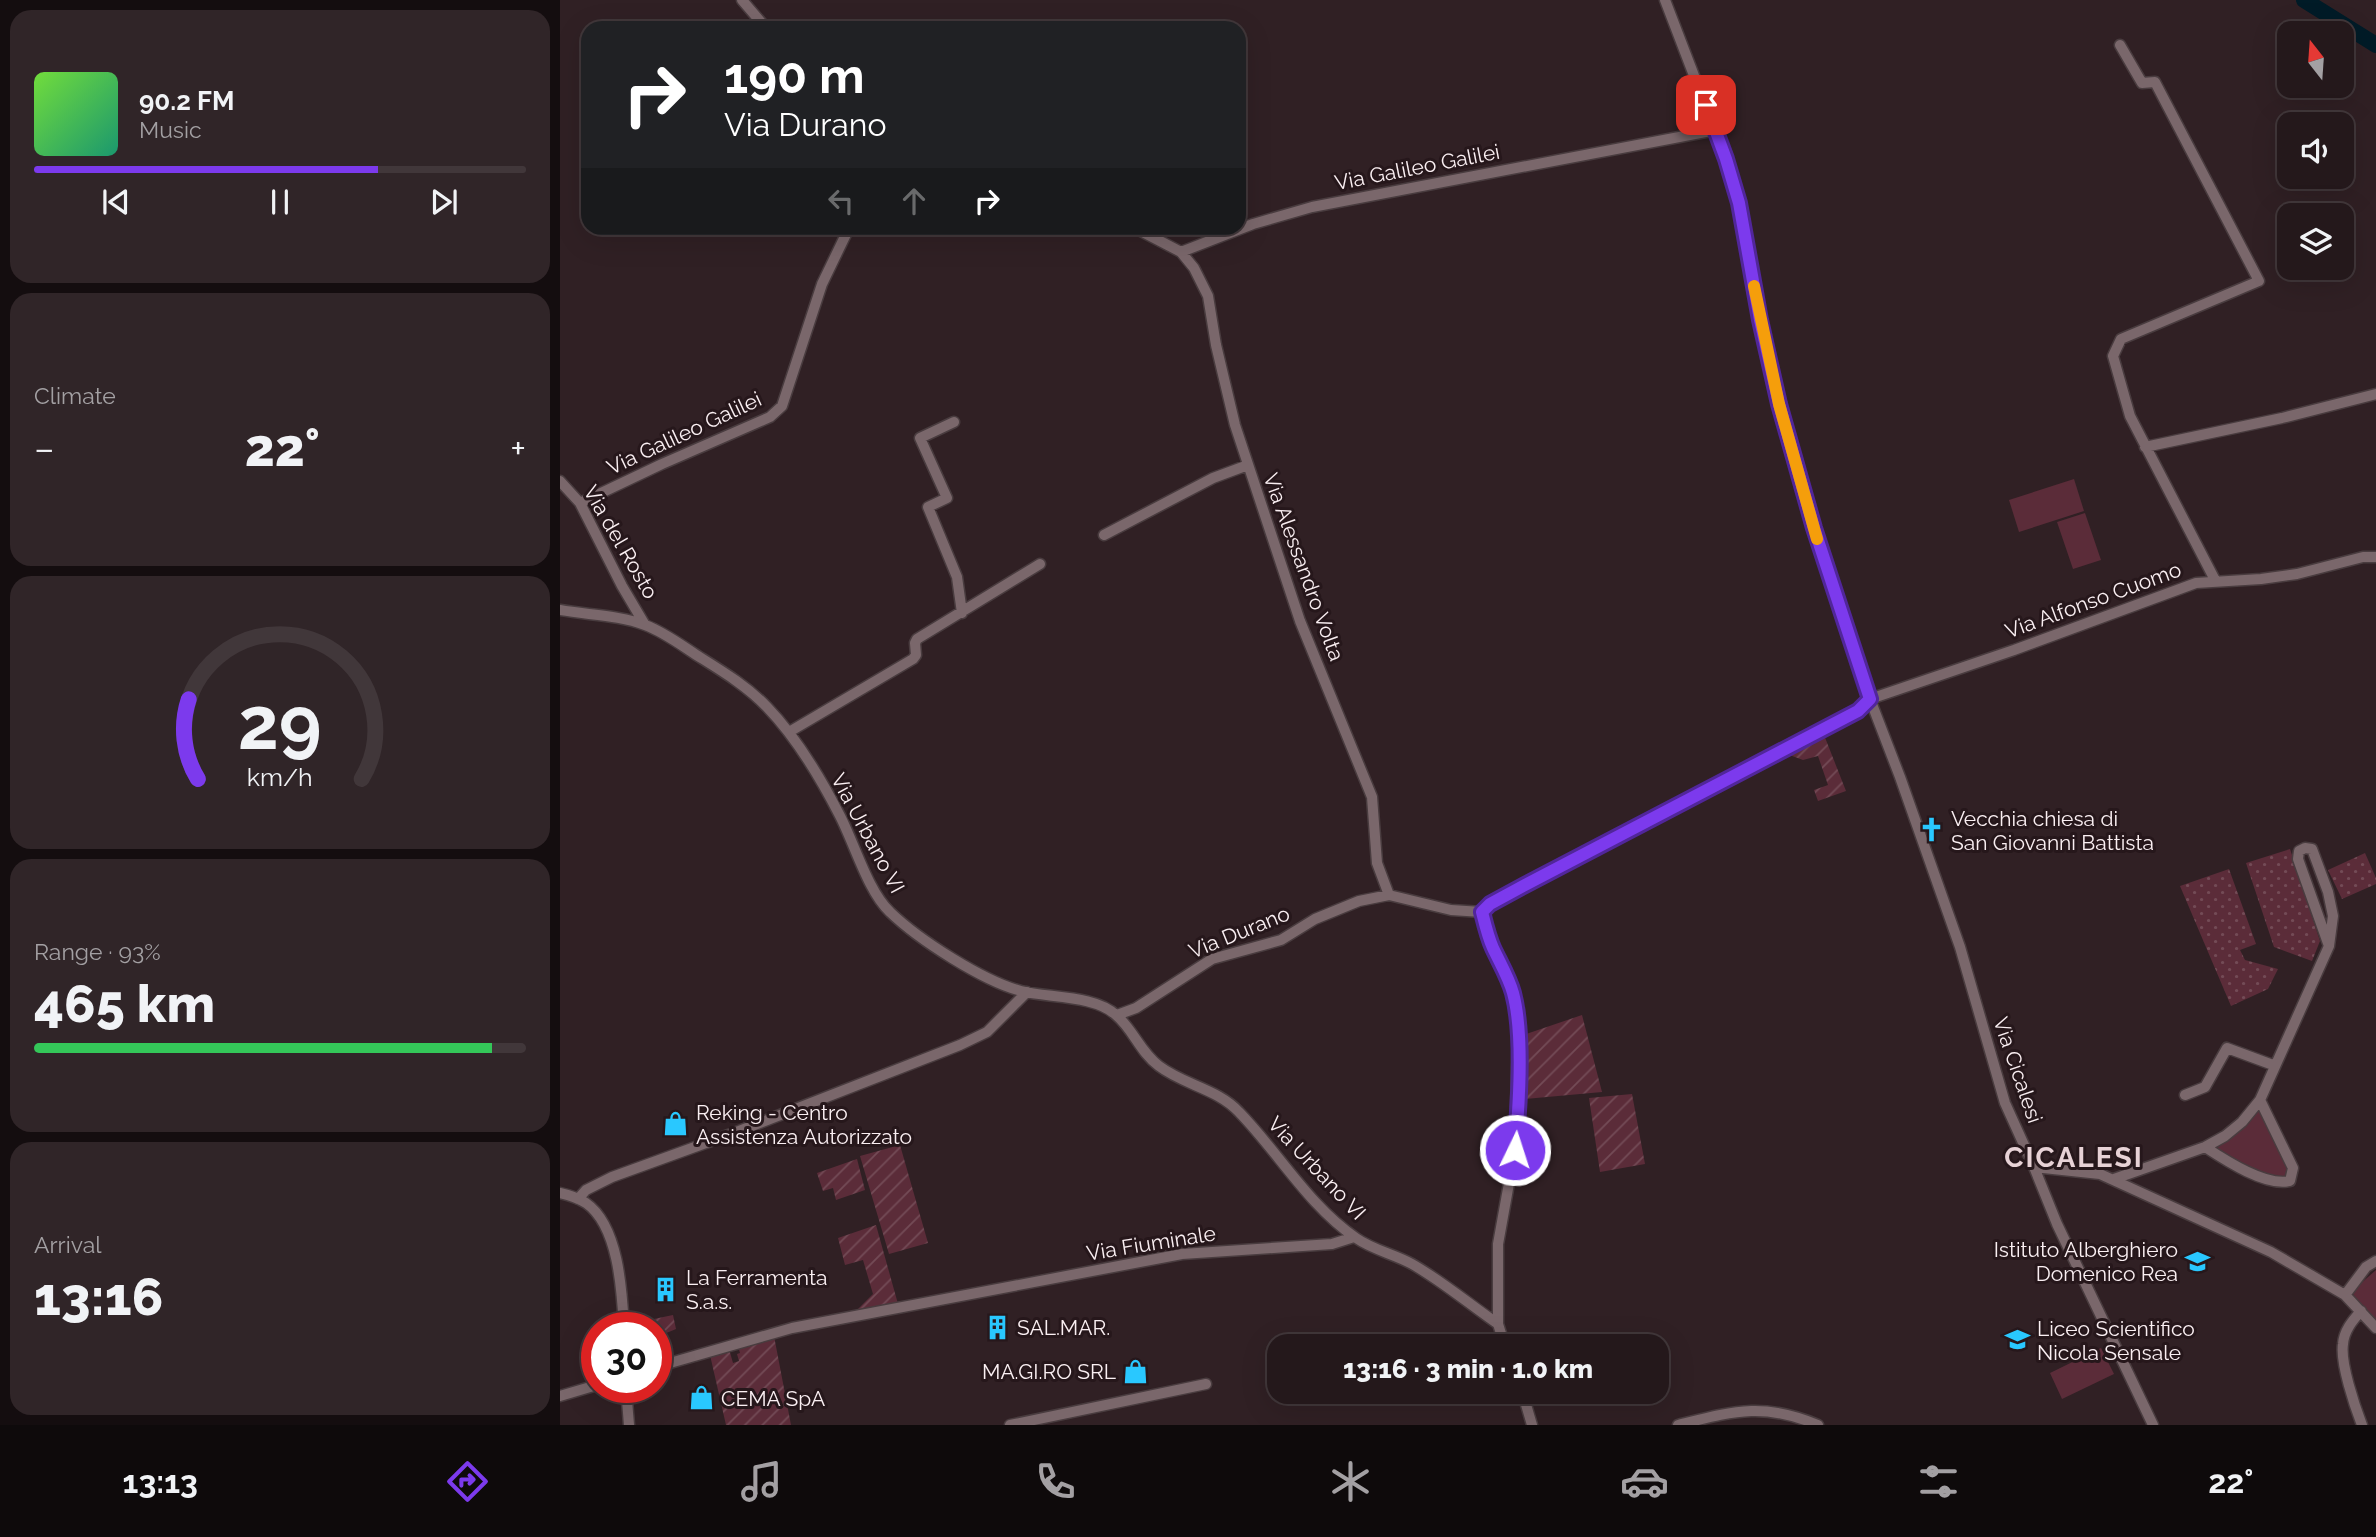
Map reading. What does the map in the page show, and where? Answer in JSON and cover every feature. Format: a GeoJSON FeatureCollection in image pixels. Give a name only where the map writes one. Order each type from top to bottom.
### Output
{"type":"FeatureCollection","features":[{"type":"Feature","properties":{"kind":"street"},"geometry":{"type":"LineString","coordinates":[[743,0],[760,21]]}},
{"type":"Feature","properties":{"kind":"street","name":"Via Cicalesi"},"geometry":{"type":"LineString","coordinates":[[1665,0],[1716,130],[1739,203],[1760,320],[1779,404],[1814,528],[1870,699],[1960,947],[2005,1102],[2057,1224],[2153,1425]]}},
{"type":"Feature","properties":{"kind":"street"},"geometry":{"type":"LineString","coordinates":[[2120,45],[2142,83],[2155,82],[2259,281],[2122,339],[2113,356],[2130,416],[2215,580]]}},
{"type":"Feature","properties":{"kind":"street","name":"Via Galileo Galilei"},"geometry":{"type":"LineString","coordinates":[[1246,227],[1312,207],[1716,130]]}},
{"type":"Feature","properties":{"kind":"street","name":"Via Galileo Galilei"},"geometry":{"type":"LineString","coordinates":[[580,503],[770,417],[782,406],[822,284],[846,235]]}},
{"type":"Feature","properties":{"kind":"street"},"geometry":{"type":"LineString","coordinates":[[1148,235],[1181,252]]}},
{"type":"Feature","properties":{"kind":"street","name":"Via Galileo Galilei"},"geometry":{"type":"LineString","coordinates":[[1181,252],[1225,235]]}},
{"type":"Feature","properties":{"kind":"street","name":"Via Alessandro Volta"},"geometry":{"type":"LineString","coordinates":[[1181,252],[1194,268],[1208,296],[1216,345],[1235,425],[1248,465],[1300,621],[1372,797],[1377,863],[1390,895]]}},
{"type":"Feature","properties":{"kind":"street"},"geometry":{"type":"LineString","coordinates":[[2145,447],[2282,418],[2376,394]]}},
{"type":"Feature","properties":{"kind":"street"},"geometry":{"type":"LineString","coordinates":[[954,422],[920,438],[947,498],[928,508],[957,577],[962,613]]}},
{"type":"Feature","properties":{"kind":"street"},"geometry":{"type":"LineString","coordinates":[[1104,535],[1213,478],[1248,465]]}},
{"type":"Feature","properties":{"kind":"street","name":"Via del Rosto"},"geometry":{"type":"LineString","coordinates":[[560,481],[580,503],[645,625]]}},
{"type":"Feature","properties":{"kind":"street","name":"Via Alfonso Cuomo"},"geometry":{"type":"LineString","coordinates":[[1870,699],[2014,650],[2196,583],[2297,574],[2363,557],[2376,557]]}},
{"type":"Feature","properties":{"kind":"street"},"geometry":{"type":"LineString","coordinates":[[789,732],[913,659],[916,655],[917,639],[1040,564]]}},
{"type":"Feature","properties":{"kind":"street","name":"Via Urbano VI"},"geometry":{"type":"LineString","coordinates":[[560,610],[645,625],[662,633],[744,686],[767,706],[789,732],[835,806],[867,875],[890,913],[935,947],[1000,984],[1027,992],[1090,1003],[1117,1015],[1158,1066],[1176,1078],[1217,1096],[1240,1112],[1283,1167],[1319,1206],[1354,1237],[1368,1246],[1411,1264],[1498,1324]]}},
{"type":"Feature","properties":{"kind":"street"},"geometry":{"type":"LineString","coordinates":[[1501,1334],[1498,1324],[1498,1244],[1515,1150],[1518,1029],[1512,990],[1492,946],[1482,912],[1490,904],[1537,878],[1858,711],[1870,699]]}},
{"type":"Feature","properties":{"kind":"street"},"geometry":{"type":"LineString","coordinates":[[2114,1179],[2205,1147],[2242,1122],[2260,1100],[2273,1065],[2310,992],[2329,946],[2333,916],[2328,892],[2312,849],[2305,848],[2299,851],[2298,859],[2329,946]]}},
{"type":"Feature","properties":{"kind":"street","name":"Via Durano"},"geometry":{"type":"LineString","coordinates":[[1117,1015],[1136,1008],[1212,959],[1281,940],[1343,906],[1390,895],[1451,910],[1482,912]]}},
{"type":"Feature","properties":{"kind":"street"},"geometry":{"type":"LineString","coordinates":[[578,1199],[586,1190],[612,1177],[932,1057],[987,1032],[1027,992]]}},
{"type":"Feature","properties":{"kind":"street"},"geometry":{"type":"LineString","coordinates":[[2185,1095],[2206,1087],[2227,1048],[2273,1065]]}},
{"type":"Feature","properties":{"kind":"street"},"geometry":{"type":"LineString","coordinates":[[2205,1147],[2267,1179],[2282,1183],[2290,1181],[2293,1168],[2260,1100]]}},
{"type":"Feature","properties":{"kind":"street"},"geometry":{"type":"LineString","coordinates":[[2034,1167],[2086,1171],[2114,1179],[2271,1252],[2345,1295],[2376,1328]]}},
{"type":"Feature","properties":{"kind":"street"},"geometry":{"type":"LineString","coordinates":[[560,1193],[578,1199],[595,1211],[608,1233],[616,1256],[622,1312]]}},
{"type":"Feature","properties":{"kind":"street","name":"Via Fiuminale"},"geometry":{"type":"LineString","coordinates":[[672,1362],[792,1328],[1182,1254],[1332,1244],[1354,1237]]}},
{"type":"Feature","properties":{"kind":"street"},"geometry":{"type":"LineString","coordinates":[[2345,1295],[2367,1267],[2376,1261]]}},
{"type":"Feature","properties":{"kind":"street"},"geometry":{"type":"LineString","coordinates":[[2361,1311],[2348,1326],[2342,1346],[2352,1399],[2362,1425]]}},
{"type":"Feature","properties":{"kind":"street"},"geometry":{"type":"LineString","coordinates":[[1010,1425],[1206,1384]]}},
{"type":"Feature","properties":{"kind":"street"},"geometry":{"type":"LineString","coordinates":[[560,1396],[581,1390]]}},
{"type":"Feature","properties":{"kind":"street"},"geometry":{"type":"LineString","coordinates":[[627,1403],[629,1425]]}},
{"type":"Feature","properties":{"kind":"street"},"geometry":{"type":"LineString","coordinates":[[1526,1404],[1532,1425]]}},
{"type":"Feature","properties":{"kind":"street"},"geometry":{"type":"LineString","coordinates":[[1678,1425],[1739,1410],[1769,1410],[1818,1425]]}},
{"type":"Feature","properties":{"kind":"shaded area"},"geometry":{"type":"Polygon","coordinates":[[[2074,479],[2084,511],[2019,532],[2009,500],[2074,479]]]}},
{"type":"Feature","properties":{"kind":"shaded area"},"geometry":{"type":"Polygon","coordinates":[[[2085,513],[2101,560],[2073,569],[2057,522],[2085,513]]]}},
{"type":"Feature","properties":{"kind":"shaded area"},"geometry":{"type":"Polygon","coordinates":[[[1824,735],[1846,791],[1818,801],[1814,790],[1828,785],[1818,756],[1803,760],[1784,753],[1824,735]]]}},
{"type":"Feature","properties":{"kind":"shaded area"},"geometry":{"type":"Polygon","coordinates":[[[2290,849],[2320,941],[2312,961],[2274,947],[2246,863],[2290,849]]]}},
{"type":"Feature","properties":{"kind":"shaded area"},"geometry":{"type":"Polygon","coordinates":[[[2365,853],[2376,884],[2342,899],[2328,870],[2365,853]]]}},
{"type":"Feature","properties":{"kind":"shaded area"},"geometry":{"type":"Polygon","coordinates":[[[2229,869],[2256,944],[2240,950],[2245,960],[2278,969],[2268,989],[2231,1006],[2180,886],[2229,869]]]}},
{"type":"Feature","properties":{"kind":"shaded area"},"geometry":{"type":"Polygon","coordinates":[[[1582,1015],[1602,1092],[1525,1099],[1523,1035],[1582,1015]]]}},
{"type":"Feature","properties":{"kind":"shaded area"},"geometry":{"type":"Polygon","coordinates":[[[1632,1094],[1645,1164],[1600,1172],[1589,1098],[1632,1094]]]}},
{"type":"Feature","properties":{"kind":"shaded area"},"geometry":{"type":"Polygon","coordinates":[[[2259,1108],[2290,1172],[2282,1179],[2247,1166],[2214,1148],[2237,1133],[2259,1108]]]}},
{"type":"Feature","properties":{"kind":"shaded area"},"geometry":{"type":"Polygon","coordinates":[[[900,1145],[928,1243],[889,1254],[860,1156],[900,1145]]]}},
{"type":"Feature","properties":{"kind":"shaded area"},"geometry":{"type":"Polygon","coordinates":[[[857,1159],[865,1190],[836,1200],[833,1188],[823,1191],[817,1173],[857,1159]]]}},
{"type":"Feature","properties":{"kind":"shaded area"},"geometry":{"type":"Polygon","coordinates":[[[876,1225],[898,1304],[857,1310],[873,1294],[863,1260],[845,1265],[838,1238],[876,1225]]]}},
{"type":"Feature","properties":{"kind":"shaded area"},"geometry":{"type":"Polygon","coordinates":[[[2376,1270],[2376,1321],[2351,1292],[2376,1270]]]}},
{"type":"Feature","properties":{"kind":"shaded area"},"geometry":{"type":"Polygon","coordinates":[[[672,1315],[676,1329],[672,1331],[672,1315]]]}},
{"type":"Feature","properties":{"kind":"shaded area"},"geometry":{"type":"Polygon","coordinates":[[[774,1336],[791,1425],[726,1425],[710,1355],[729,1349],[733,1363],[739,1361],[738,1346],[774,1336]]]}},
{"type":"Feature","properties":{"kind":"shaded area"},"geometry":{"type":"Polygon","coordinates":[[[2101,1348],[2114,1374],[2062,1399],[2050,1373],[2101,1348]]]}},
{"type":"Feature","properties":{"kind":"waterway"},"geometry":{"type":"LineString","coordinates":[[2304,0],[2376,45]]}},
{"type":"Feature","properties":{"kind":"slow traffic"},"geometry":{"type":"LineString","coordinates":[[1754,286],[1779,404],[1817,539]]}},
{"type":"Feature","properties":{"kind":"place","name":"Vecchia chiesa di San Giovanni Battista"},"geometry":{"type":"Point","coordinates":[1931,830]}},
{"type":"Feature","properties":{"kind":"place","name":"Reking - Centro Assistenza Autorizzato"},"geometry":{"type":"Point","coordinates":[676,1124]}},
{"type":"Feature","properties":{"kind":"place","name":"Istituto Alberghiero Domenico Rea"},"geometry":{"type":"Point","coordinates":[2198,1261]}},
{"type":"Feature","properties":{"kind":"place","name":"La Ferramenta S.a.s."},"geometry":{"type":"Point","coordinates":[666,1289]}},
{"type":"Feature","properties":{"kind":"place","name":"SAL.MAR."},"geometry":{"type":"Point","coordinates":[997,1327]}},
{"type":"Feature","properties":{"kind":"place","name":"Liceo Scientifico Nicola Sensale"},"geometry":{"type":"Point","coordinates":[2017,1340]}},
{"type":"Feature","properties":{"kind":"place","name":"MA.GI.RO SRL"},"geometry":{"type":"Point","coordinates":[1136,1371]}},
{"type":"Feature","properties":{"kind":"place","name":"CEMA SpA"},"geometry":{"type":"Point","coordinates":[701,1398]}},
{"type":"Feature","properties":{"kind":"district","name":"CICALESI"},"geometry":{"type":"Point","coordinates":[2074,1157]}},
{"type":"Feature","properties":{"kind":"route"},"geometry":{"type":"LineString","coordinates":[[1515,1150],[1518,1029],[1516,1006],[1512,990],[1492,946],[1482,912],[1490,904],[1525,885],[1858,711],[1870,699],[1814,528],[1779,404],[1760,320],[1739,203],[1706,105]]}}]}
